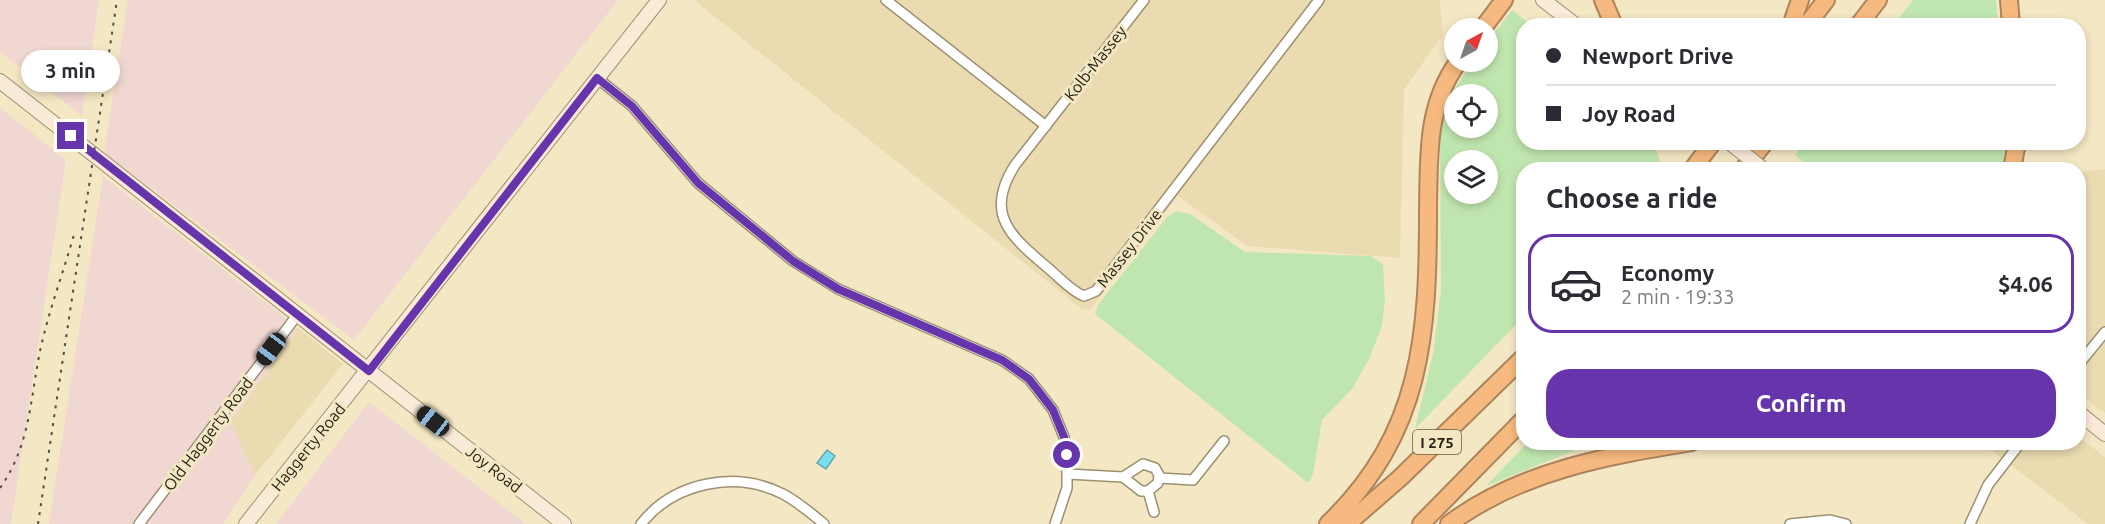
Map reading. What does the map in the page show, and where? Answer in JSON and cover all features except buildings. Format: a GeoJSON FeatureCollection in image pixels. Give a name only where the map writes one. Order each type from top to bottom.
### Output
{"type":"FeatureCollection","features":[{"type":"Feature","properties":{"kind":"highway"},"geometry":{"type":"LineString","coordinates":[[1490,18],[1504,0]]}},
{"type":"Feature","properties":{"kind":"highway"},"geometry":{"type":"LineString","coordinates":[[1603,0],[1611,18]]}},
{"type":"Feature","properties":{"kind":"highway"},"geometry":{"type":"LineString","coordinates":[[1794,18],[1800,0]]}},
{"type":"Feature","properties":{"kind":"highway"},"geometry":{"type":"LineString","coordinates":[[1812,18],[1826,0]]}},
{"type":"Feature","properties":{"kind":"highway"},"geometry":{"type":"LineString","coordinates":[[1864,18],[1878,0]]}},
{"type":"Feature","properties":{"kind":"highway"},"geometry":{"type":"LineString","coordinates":[[2009,0],[2010,18]]}},
{"type":"Feature","properties":{"kind":"highway"},"geometry":{"type":"LineString","coordinates":[[1328,524],[1371,473],[1404,415],[1417,375],[1423,343],[1428,271],[1429,162],[1432,117],[1440,92],[1452,72]]}},
{"type":"Feature","properties":{"kind":"highway"},"geometry":{"type":"LineString","coordinates":[[1750,162],[1760,150]]}},
{"type":"Feature","properties":{"kind":"highway","name":"I 275"},"geometry":{"type":"LineString","coordinates":[[1347,524],[1400,478],[1516,365]]}},
{"type":"Feature","properties":{"kind":"highway","name":"I 275"},"geometry":{"type":"LineString","coordinates":[[1421,524],[1516,427]]}},
{"type":"Feature","properties":{"kind":"highway"},"geometry":{"type":"LineString","coordinates":[[1449,524],[1493,497],[1561,469],[1645,450]]}},
{"type":"Feature","properties":{"kind":"main road","name":"Haggerty Road"},"geometry":{"type":"LineString","coordinates":[[246,524],[369,371],[658,0]]}},
{"type":"Feature","properties":{"kind":"main road"},"geometry":{"type":"LineString","coordinates":[[1543,0],[1567,18]]}},
{"type":"Feature","properties":{"kind":"main road","name":"Joy Road"},"geometry":{"type":"LineString","coordinates":[[0,81],[564,524]]}},
{"type":"Feature","properties":{"kind":"main road"},"geometry":{"type":"LineString","coordinates":[[1739,150],[1754,162]]}},
{"type":"Feature","properties":{"kind":"main road"},"geometry":{"type":"LineString","coordinates":[[2086,419],[2105,434]]}},
{"type":"Feature","properties":{"kind":"street"},"geometry":{"type":"LineString","coordinates":[[886,0],[1046,126]]}},
{"type":"Feature","properties":{"kind":"street","name":"Kolb-Massey"},"geometry":{"type":"LineString","coordinates":[[1046,126],[1144,0]]}},
{"type":"Feature","properties":{"kind":"street","name":"Massey Drive"},"geometry":{"type":"LineString","coordinates":[[1046,126],[1008,176],[1002,195],[1002,216],[1017,242],[1078,294],[1088,297],[1096,291],[1319,0]]}},
{"type":"Feature","properties":{"kind":"street"},"geometry":{"type":"LineString","coordinates":[[597,78],[632,106],[698,183],[793,261],[838,289],[1002,360],[1029,379],[1045,397],[1059,422],[1066,446],[1068,474],[1064,499],[1055,524]]}},
{"type":"Feature","properties":{"kind":"street","name":"Old Haggerty Road"},"geometry":{"type":"LineString","coordinates":[[139,524],[297,314]]}},
{"type":"Feature","properties":{"kind":"street"},"geometry":{"type":"LineString","coordinates":[[2086,355],[2105,332]]}},
{"type":"Feature","properties":{"kind":"street"},"geometry":{"type":"LineString","coordinates":[[1159,478],[1193,480],[1224,441]]}},
{"type":"Feature","properties":{"kind":"street"},"geometry":{"type":"LineString","coordinates":[[1970,524],[1988,485],[2015,450]]}},
{"type":"Feature","properties":{"kind":"street"},"geometry":{"type":"LineString","coordinates":[[1068,474],[1123,477],[1147,464],[1155,468],[1159,478],[1155,488],[1141,491],[1123,477]]}},
{"type":"Feature","properties":{"kind":"street"},"geometry":{"type":"LineString","coordinates":[[641,524],[657,507],[683,492],[704,484],[735,481],[766,487],[783,494],[824,524]]}},
{"type":"Feature","properties":{"kind":"street"},"geometry":{"type":"LineString","coordinates":[[1148,491],[1154,512]]}},
{"type":"Feature","properties":{"kind":"street"},"geometry":{"type":"LineString","coordinates":[[1790,524],[1830,520],[1846,524]]}},
{"type":"Feature","properties":{"kind":"shaded area"},"geometry":{"type":"Polygon","coordinates":[[[0,0],[99,0],[82,116],[0,52],[0,0]]]}},
{"type":"Feature","properties":{"kind":"shaded area"},"geometry":{"type":"Polygon","coordinates":[[[128,0],[618,0],[354,340],[104,153],[128,0]]]}},
{"type":"Feature","properties":{"kind":"shaded area"},"geometry":{"type":"Polygon","coordinates":[[[694,0],[1440,0],[1443,35],[1404,89],[1400,258],[1247,246],[1178,196],[1091,309],[1083,310],[694,0]]]}},
{"type":"Feature","properties":{"kind":"shaded area"},"geometry":{"type":"Polygon","coordinates":[[[0,108],[66,160],[11,524],[0,524],[0,108]]]}},
{"type":"Feature","properties":{"kind":"shaded area"},"geometry":{"type":"Polygon","coordinates":[[[2105,169],[2105,413],[2086,398],[2086,171],[2105,169]]]}},
{"type":"Feature","properties":{"kind":"shaded area"},"geometry":{"type":"Polygon","coordinates":[[[103,176],[298,328],[231,422],[255,475],[223,524],[49,524],[103,176]]]}},
{"type":"Feature","properties":{"kind":"shaded area"},"geometry":{"type":"Polygon","coordinates":[[[298,328],[343,364],[255,475],[231,422],[298,328]]]}},
{"type":"Feature","properties":{"kind":"shaded area"},"geometry":{"type":"Polygon","coordinates":[[[369,402],[526,524],[276,524],[369,402]]]}},
{"type":"Feature","properties":{"kind":"shaded area"},"geometry":{"type":"Polygon","coordinates":[[[2086,442],[2105,457],[2105,524],[2088,524],[1991,450],[2086,450],[2086,442]]]}},
{"type":"Feature","properties":{"kind":"green space"},"geometry":{"type":"Polygon","coordinates":[[[1913,0],[1996,0],[1997,18],[1899,18],[1913,0]]]}},
{"type":"Feature","properties":{"kind":"green space"},"geometry":{"type":"Polygon","coordinates":[[[1512,10],[1522,18],[1516,18],[1516,150],[1656,150],[1660,162],[1516,162],[1516,324],[1415,429],[1433,354],[1441,290],[1440,129],[1444,117],[1444,138],[1498,138],[1498,84],[1458,84],[1466,72],[1498,72],[1498,28],[1512,10]]]}},
{"type":"Feature","properties":{"kind":"green space"},"geometry":{"type":"Polygon","coordinates":[[[1799,150],[2005,150],[2005,161],[1804,162],[1795,155],[1799,150]]]}},
{"type":"Feature","properties":{"kind":"green space"},"geometry":{"type":"Polygon","coordinates":[[[1177,211],[1190,214],[1245,252],[1371,256],[1383,264],[1385,301],[1382,326],[1369,359],[1352,389],[1322,420],[1313,474],[1308,483],[1095,314],[1098,305],[1168,216],[1177,211]]]}},
{"type":"Feature","properties":{"kind":"green space"},"geometry":{"type":"Polygon","coordinates":[[[1520,450],[1576,450],[1486,486],[1520,450]]]}},
{"type":"Feature","properties":{"kind":"water"},"geometry":{"type":"Polygon","coordinates":[[[827,450],[835,456],[826,469],[817,463],[827,450]]]}},
{"type":"Feature","properties":{"kind":"railway"},"geometry":{"type":"LineString","coordinates":[[38,524],[117,0]]}},
{"type":"Feature","properties":{"kind":"railway"},"geometry":{"type":"LineString","coordinates":[[0,488],[11,470],[25,434],[43,338],[75,231]]}},
{"type":"Feature","properties":{"kind":"route"},"geometry":{"type":"LineString","coordinates":[[71,136],[369,371],[597,78],[632,106],[698,183],[793,261],[815,276],[859,299],[1002,360],[1029,379],[1045,397],[1059,422],[1067,455]]}}]}
